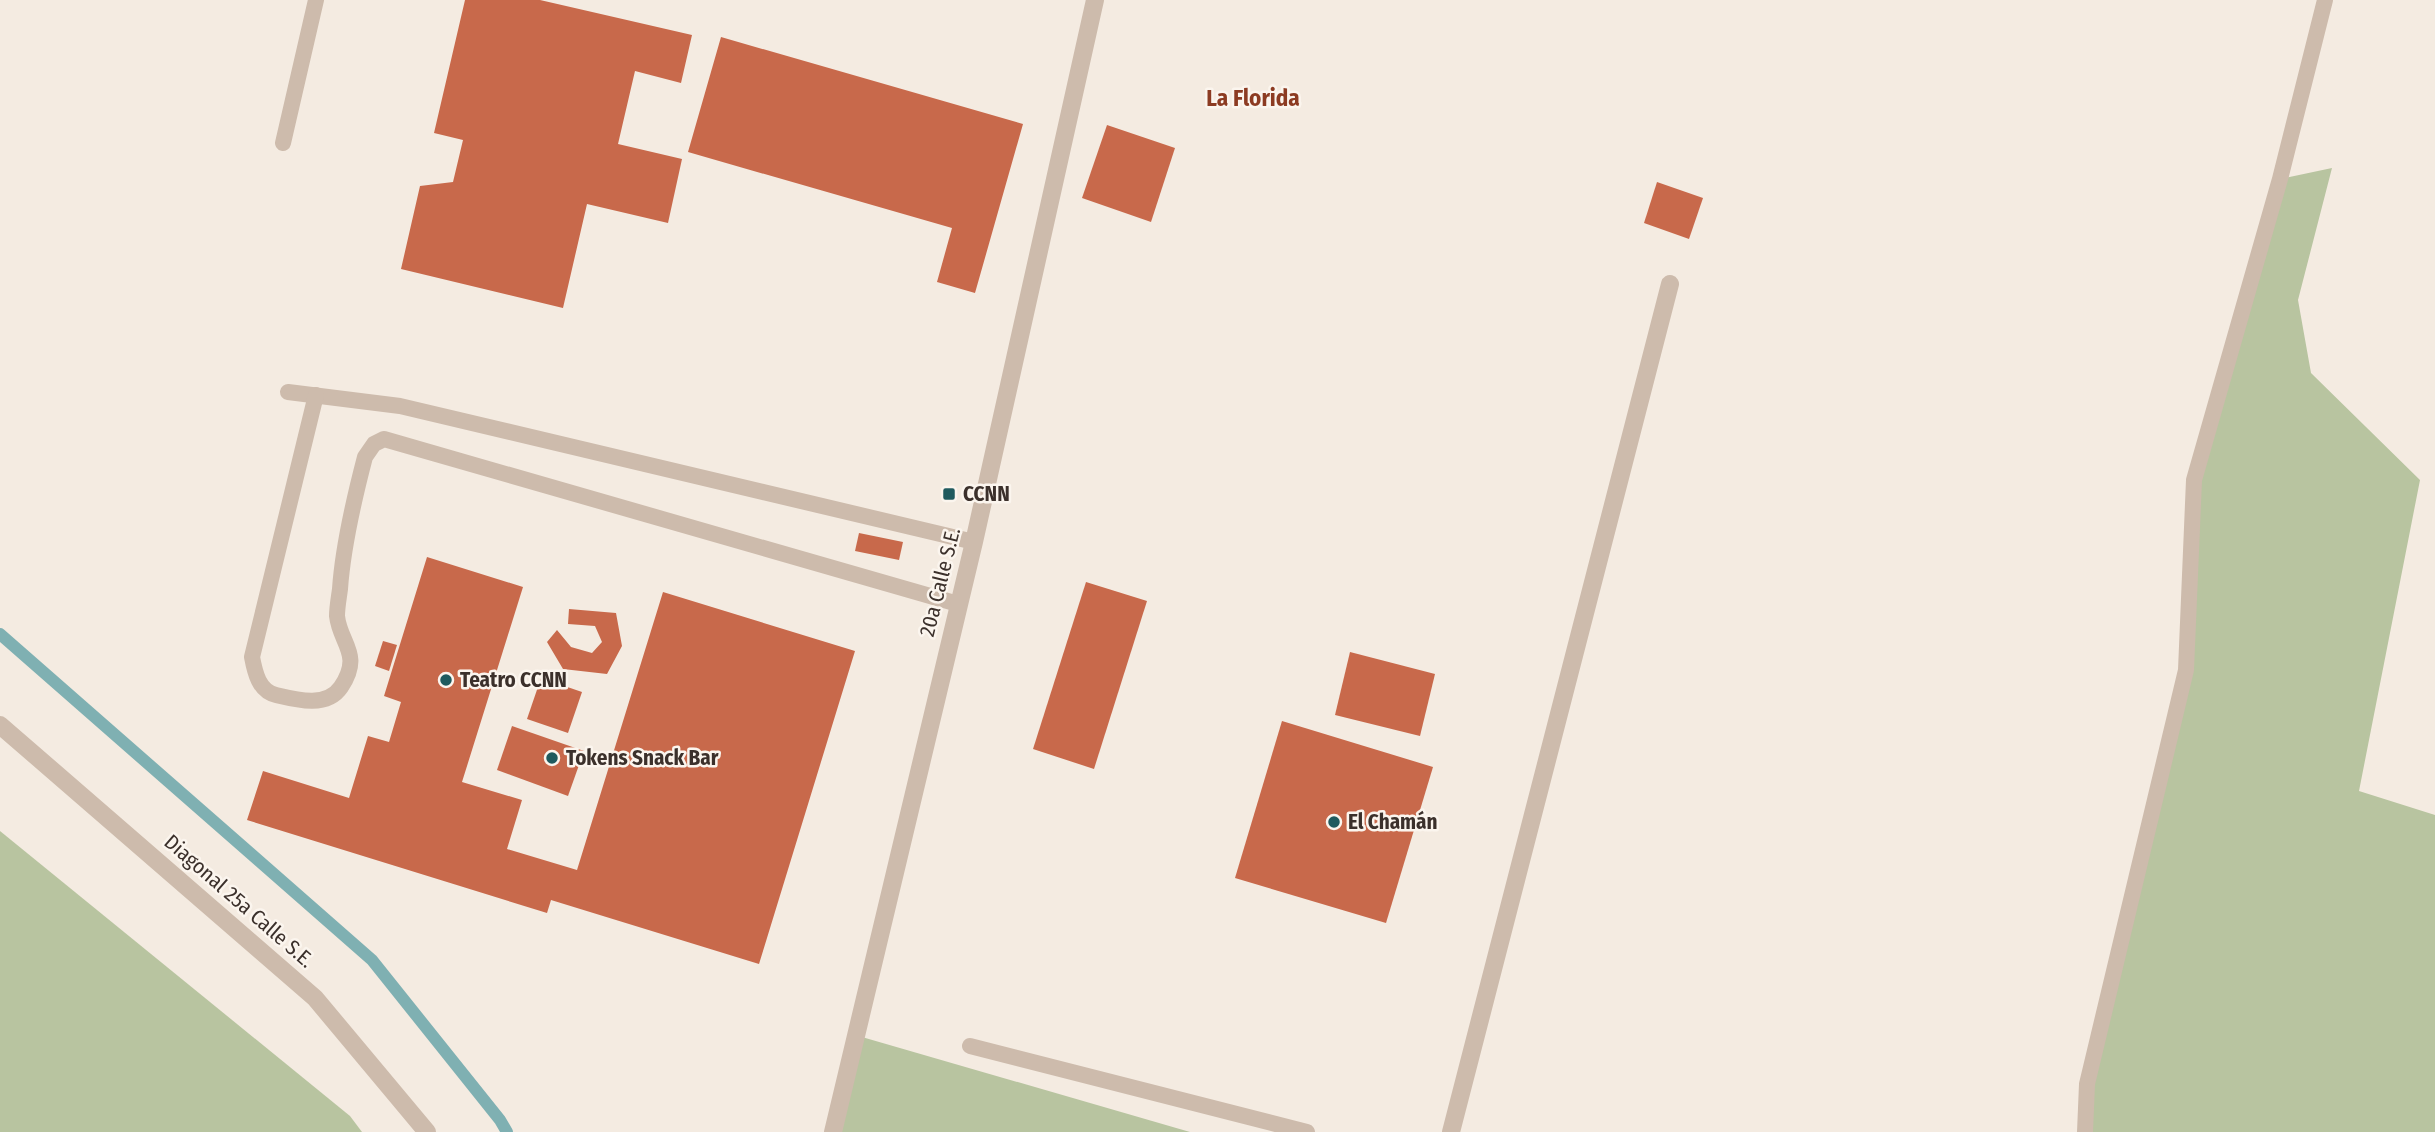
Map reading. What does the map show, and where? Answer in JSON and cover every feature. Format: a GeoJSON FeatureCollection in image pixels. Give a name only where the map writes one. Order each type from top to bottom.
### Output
{"type":"FeatureCollection","features":[{"type":"Feature","properties":{"kind":"street","name":"20a Calle S.E."},"geometry":{"type":"LineString","coordinates":[[833,1132],[974,542],[1095,0]]}},
{"type":"Feature","properties":{"kind":"street"},"geometry":{"type":"LineString","coordinates":[[1451,1132],[1670,284]]}},
{"type":"Feature","properties":{"kind":"street","name":"Diagonal 25a Calle S.E."},"geometry":{"type":"LineString","coordinates":[[0,725],[315,998],[427,1132]]}},
{"type":"Feature","properties":{"kind":"lane"},"geometry":{"type":"LineString","coordinates":[[283,143],[316,0]]}},
{"type":"Feature","properties":{"kind":"lane"},"geometry":{"type":"LineString","coordinates":[[2085,1132],[2087,1084],[2186,670],[2194,480],[2280,179],[2325,0]]}},
{"type":"Feature","properties":{"kind":"lane"},"geometry":{"type":"LineString","coordinates":[[288,392],[400,406],[974,542]]}},
{"type":"Feature","properties":{"kind":"lane"},"geometry":{"type":"LineString","coordinates":[[316,395],[252,657],[260,685],[271,694],[299,701],[324,701],[340,690],[349,670],[349,648],[337,617],[341,570],[365,457],[374,444],[384,439],[958,604]]}},
{"type":"Feature","properties":{"kind":"lane"},"geometry":{"type":"LineString","coordinates":[[970,1046],[1307,1132]]}},
{"type":"Feature","properties":{"kind":"green space"},"geometry":{"type":"Polygon","coordinates":[[[2332,168],[2298,300],[2311,373],[2420,480],[2359,791],[2435,815],[2435,1132],[2085,1132],[2087,1084],[2186,670],[2194,480],[2280,179],[2332,168]]]}},
{"type":"Feature","properties":{"kind":"green space"},"geometry":{"type":"Polygon","coordinates":[[[0,831],[350,1116],[362,1132],[0,1132],[0,831]]]}},
{"type":"Feature","properties":{"kind":"green space"},"geometry":{"type":"Polygon","coordinates":[[[855,1035],[1190,1132],[833,1132],[855,1035]]]}},
{"type":"Feature","properties":{"kind":"building"},"geometry":{"type":"Polygon","coordinates":[[[465,0],[540,0],[692,35],[681,83],[635,71],[618,144],[682,159],[668,223],[587,204],[563,308],[401,269],[420,186],[453,182],[463,140],[434,133],[465,0]]]}},
{"type":"Feature","properties":{"kind":"building"},"geometry":{"type":"Polygon","coordinates":[[[721,37],[1023,124],[975,293],[937,282],[952,228],[688,152],[721,37]]]}},
{"type":"Feature","properties":{"kind":"building"},"geometry":{"type":"Polygon","coordinates":[[[1107,125],[1175,148],[1151,222],[1082,198],[1107,125]]]}},
{"type":"Feature","properties":{"kind":"building"},"geometry":{"type":"Polygon","coordinates":[[[1657,182],[1703,198],[1689,239],[1644,223],[1657,182]]]}},
{"type":"Feature","properties":{"kind":"building"},"geometry":{"type":"Polygon","coordinates":[[[859,533],[903,542],[899,560],[855,551],[859,533]]]}},
{"type":"Feature","properties":{"kind":"building"},"geometry":{"type":"Polygon","coordinates":[[[427,557],[523,587],[462,782],[522,800],[507,849],[577,870],[663,592],[855,651],[759,964],[551,900],[547,913],[247,820],[263,771],[349,798],[368,736],[389,742],[401,702],[384,696],[427,557]]]}},
{"type":"Feature","properties":{"kind":"building"},"geometry":{"type":"Polygon","coordinates":[[[1086,582],[1147,601],[1094,769],[1033,749],[1086,582]]]}},
{"type":"Feature","properties":{"kind":"building"},"geometry":{"type":"Polygon","coordinates":[[[569,609],[616,613],[622,646],[607,674],[563,669],[547,642],[557,630],[571,647],[592,653],[602,642],[595,626],[568,624],[569,609]]]}},
{"type":"Feature","properties":{"kind":"building"},"geometry":{"type":"Polygon","coordinates":[[[383,641],[397,645],[389,671],[375,666],[383,641]]]}},
{"type":"Feature","properties":{"kind":"building"},"geometry":{"type":"Polygon","coordinates":[[[1350,652],[1435,674],[1420,736],[1335,715],[1350,652]]]}},
{"type":"Feature","properties":{"kind":"building"},"geometry":{"type":"Polygon","coordinates":[[[541,678],[582,692],[568,733],[527,719],[541,678]]]}},
{"type":"Feature","properties":{"kind":"building","name":"El Chamán"},"geometry":{"type":"Polygon","coordinates":[[[1282,721],[1433,767],[1386,923],[1235,878],[1282,721]]]}},
{"type":"Feature","properties":{"kind":"building"},"geometry":{"type":"Polygon","coordinates":[[[512,726],[584,751],[568,796],[497,770],[512,726]]]}},
{"type":"Feature","properties":{"kind":"waterway"},"geometry":{"type":"LineString","coordinates":[[0,634],[372,960],[507,1132]]}},
{"type":"Feature","properties":{"kind":"place","name":"CCNN"},"geometry":{"type":"Point","coordinates":[949,494]}},
{"type":"Feature","properties":{"kind":"place","name":"Teatro CCNN"},"geometry":{"type":"Point","coordinates":[446,680]}},
{"type":"Feature","properties":{"kind":"place","name":"Tokens Snack Bar"},"geometry":{"type":"Point","coordinates":[552,758]}},
{"type":"Feature","properties":{"kind":"place","name":"El Chamán"},"geometry":{"type":"Point","coordinates":[1334,822]}},
{"type":"Feature","properties":{"kind":"district","name":"La Florida"},"geometry":{"type":"Point","coordinates":[1253,98]}}]}
